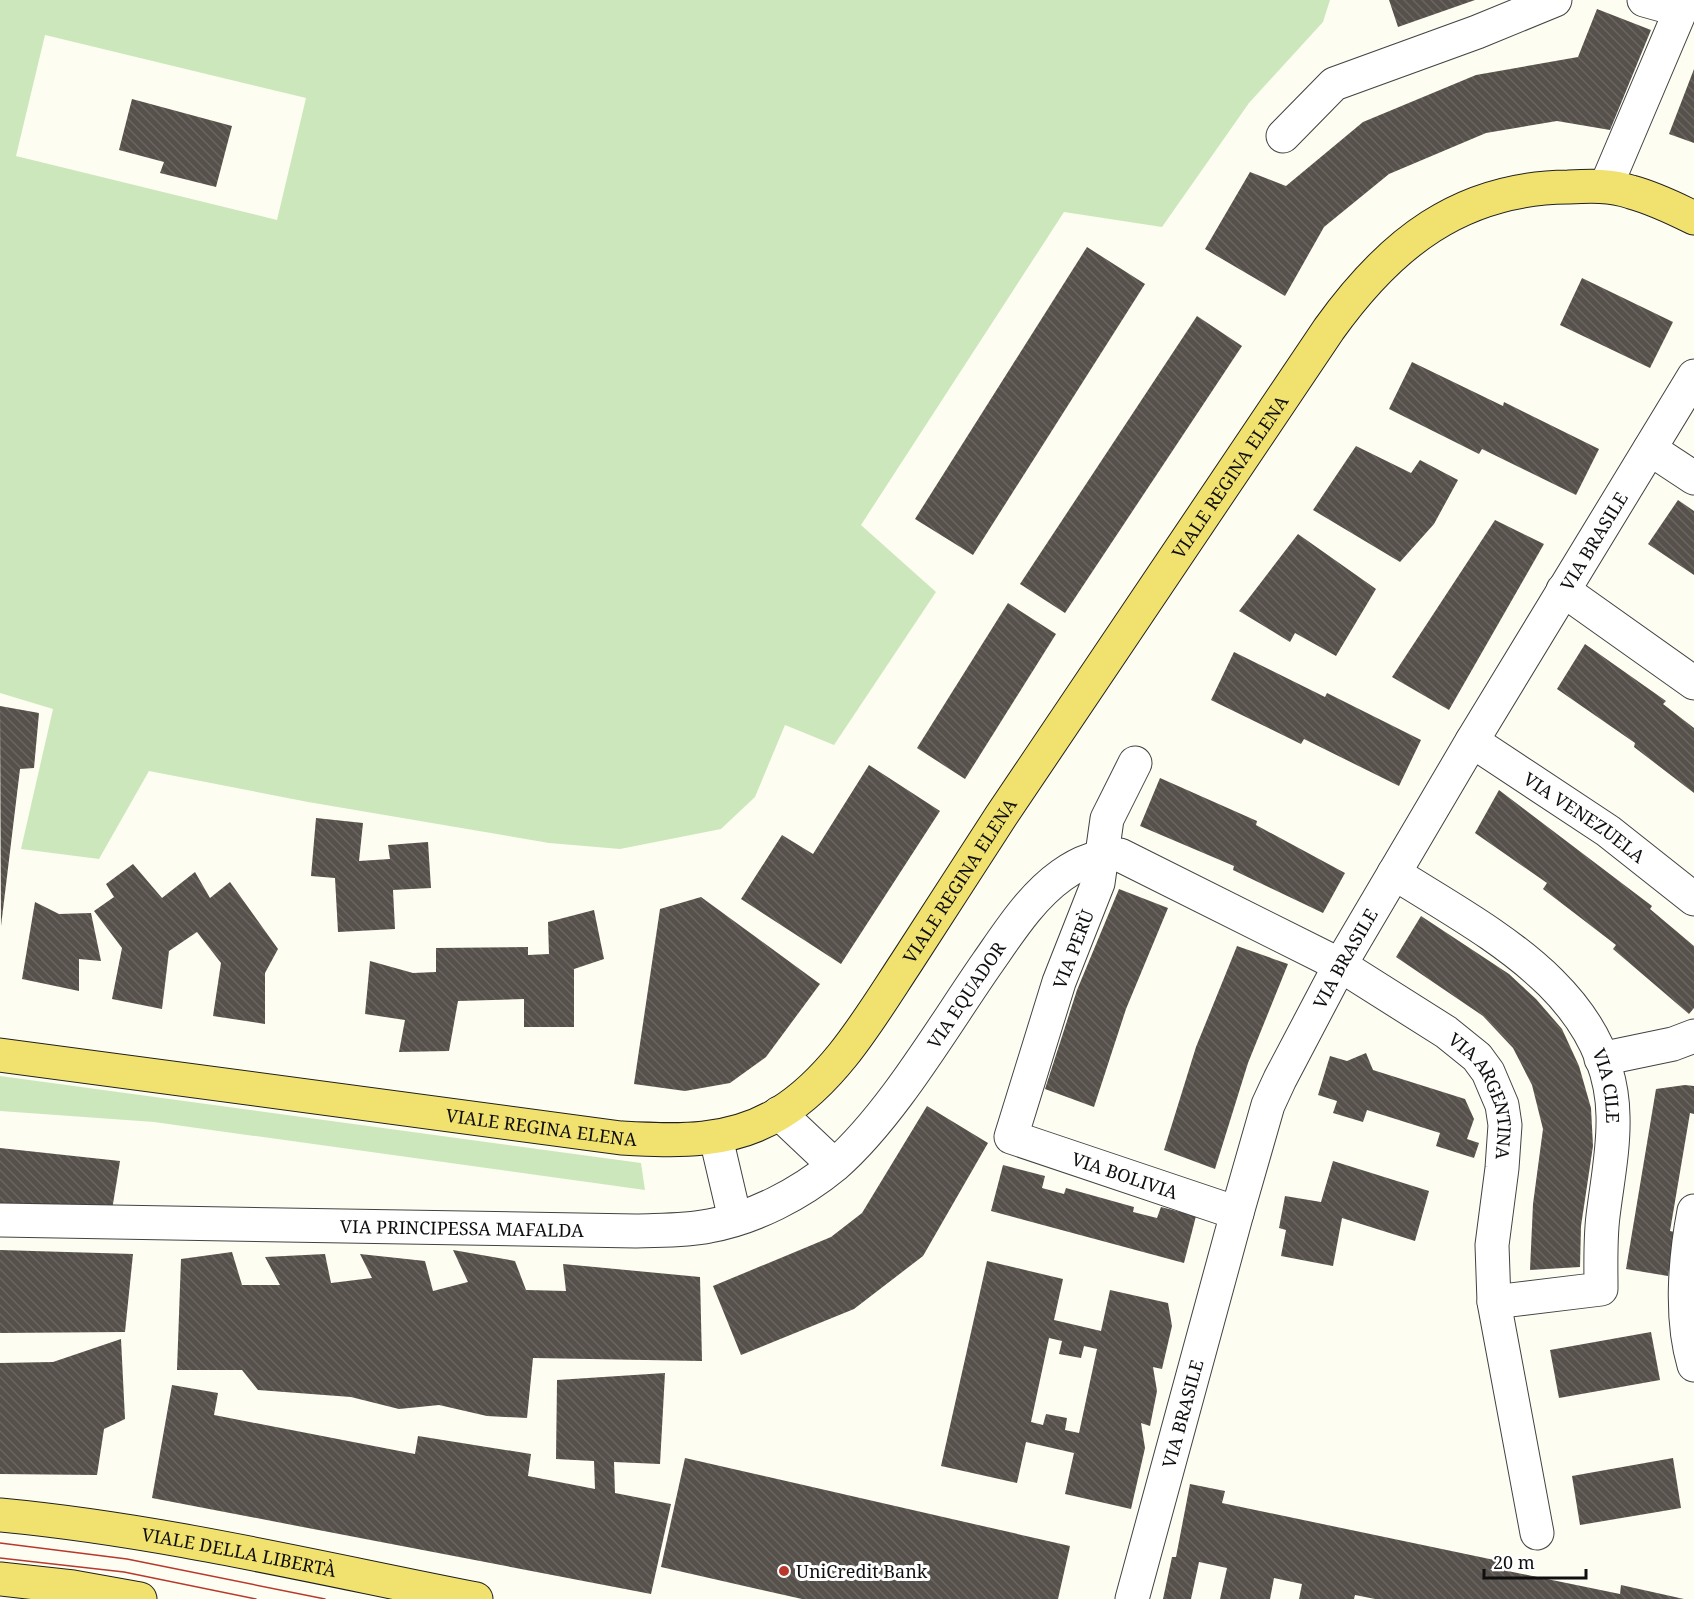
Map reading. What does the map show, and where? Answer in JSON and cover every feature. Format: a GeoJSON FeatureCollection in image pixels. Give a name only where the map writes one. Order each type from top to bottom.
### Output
{"type":"FeatureCollection","features":[{"type":"Feature","properties":{"kind":"main road","name":"VIALE REGINA ELENA"},"geometry":{"type":"LineString","coordinates":[[0,1055],[621,1138],[691,1141],[716,1138],[779,1113],[814,1085],[870,1018],[1002,816],[1357,290],[1409,241],[1434,222],[1460,209],[1491,198],[1530,190],[1605,186],[1631,191],[1694,218]]}},
{"type":"Feature","properties":{"kind":"main road","name":"VIALE DELLA LIBERTÀ"},"geometry":{"type":"LineString","coordinates":[[0,1515],[62,1521],[134,1532],[476,1599]]}},
{"type":"Feature","properties":{"kind":"main road"},"geometry":{"type":"LineString","coordinates":[[0,1579],[73,1587],[140,1599]]}},
{"type":"Feature","properties":{"kind":"street"},"geometry":{"type":"LineString","coordinates":[[1283,136],[1334,84],[1477,32],[1555,0]]}},
{"type":"Feature","properties":{"kind":"street"},"geometry":{"type":"LineString","coordinates":[[1605,186],[1682,5],[1644,0]]}},
{"type":"Feature","properties":{"kind":"street","name":"VIA BRASILE"},"geometry":{"type":"LineString","coordinates":[[1132,1599],[1268,1106],[1291,1054],[1340,964],[1472,741],[1694,376]]}},
{"type":"Feature","properties":{"kind":"street"},"geometry":{"type":"LineString","coordinates":[[1650,449],[1694,478]]}},
{"type":"Feature","properties":{"kind":"street"},"geometry":{"type":"LineString","coordinates":[[1563,590],[1694,683]]}},
{"type":"Feature","properties":{"kind":"street","name":"VIA VENEZUELA"},"geometry":{"type":"LineString","coordinates":[[1472,741],[1608,831],[1694,899]]}},
{"type":"Feature","properties":{"kind":"street","name":"VIA PERÙ"},"geometry":{"type":"LineString","coordinates":[[1011,1137],[1059,982],[1111,855],[1107,819],[1135,763]]}},
{"type":"Feature","properties":{"kind":"street","name":"VIA ARGENTINA"},"geometry":{"type":"LineString","coordinates":[[1111,855],[1340,964],[1462,1043],[1477,1057],[1496,1088],[1502,1105],[1505,1125],[1492,1245],[1494,1302],[1538,1533]]}},
{"type":"Feature","properties":{"kind":"street","name":"VIA EQUADOR"},"geometry":{"type":"LineString","coordinates":[[834,1165],[880,1116],[1011,929],[1037,898],[1060,876],[1080,864],[1111,855]]}},
{"type":"Feature","properties":{"kind":"street","name":"VIA CILE"},"geometry":{"type":"LineString","coordinates":[[1394,873],[1514,950],[1536,969],[1576,1010],[1591,1034],[1610,1087],[1613,1137],[1602,1218],[1601,1289],[1494,1302]]}},
{"type":"Feature","properties":{"kind":"street"},"geometry":{"type":"LineString","coordinates":[[1601,1059],[1673,1044],[1694,1036]]}},
{"type":"Feature","properties":{"kind":"street"},"geometry":{"type":"LineString","coordinates":[[779,1113],[834,1165]]}},
{"type":"Feature","properties":{"kind":"street","name":"VIA BOLIVIA"},"geometry":{"type":"LineString","coordinates":[[1011,1137],[1238,1213]]}},
{"type":"Feature","properties":{"kind":"street"},"geometry":{"type":"LineString","coordinates":[[716,1138],[735,1219]]}},
{"type":"Feature","properties":{"kind":"street","name":"VIA PRINCIPESSA MAFALDA"},"geometry":{"type":"LineString","coordinates":[[0,1221],[636,1231],[688,1229],[735,1219],[785,1198],[834,1165]]}},
{"type":"Feature","properties":{"kind":"street"},"geometry":{"type":"LineString","coordinates":[[1694,1211],[1687,1291],[1687,1324],[1694,1365]]}},
{"type":"Feature","properties":{"kind":"green space"},"geometry":{"type":"Polygon","coordinates":[[[0,0],[1330,0],[1323,22],[1249,103],[1162,227],[1064,212],[861,525],[936,592],[834,745],[785,725],[755,797],[721,829],[620,849],[549,843],[308,802],[149,771],[99,859],[21,849],[53,709],[0,693],[0,0]],[[45,35],[16,156],[277,220],[306,98],[45,35]]]}},
{"type":"Feature","properties":{"kind":"green space"},"geometry":{"type":"Polygon","coordinates":[[[0,1076],[641,1163],[645,1190],[154,1122],[0,1111],[0,1076]]]}},
{"type":"Feature","properties":{"kind":"building"},"geometry":{"type":"Polygon","coordinates":[[[1389,0],[1475,0],[1398,27],[1389,0]]]}},
{"type":"Feature","properties":{"kind":"building"},"geometry":{"type":"Polygon","coordinates":[[[1597,9],[1651,30],[1610,130],[1557,121],[1486,133],[1389,174],[1324,227],[1285,296],[1205,249],[1250,172],[1286,186],[1363,122],[1476,75],[1578,57],[1597,9]]]}},
{"type":"Feature","properties":{"kind":"building"},"geometry":{"type":"Polygon","coordinates":[[[1694,69],[1694,143],[1669,134],[1694,69]]]}},
{"type":"Feature","properties":{"kind":"building"},"geometry":{"type":"Polygon","coordinates":[[[132,99],[232,126],[216,187],[160,173],[164,162],[119,150],[132,99]]]}},
{"type":"Feature","properties":{"kind":"building"},"geometry":{"type":"Polygon","coordinates":[[[1087,247],[1145,284],[973,555],[915,519],[1087,247]]]}},
{"type":"Feature","properties":{"kind":"building"},"geometry":{"type":"Polygon","coordinates":[[[1582,278],[1673,322],[1650,368],[1560,325],[1582,278]]]}},
{"type":"Feature","properties":{"kind":"building"},"geometry":{"type":"Polygon","coordinates":[[[1197,316],[1242,346],[1065,613],[1020,584],[1197,316]]]}},
{"type":"Feature","properties":{"kind":"building"},"geometry":{"type":"Polygon","coordinates":[[[1412,362],[1503,406],[1504,402],[1599,449],[1576,495],[1482,449],[1479,454],[1389,409],[1412,362]]]}},
{"type":"Feature","properties":{"kind":"building"},"geometry":{"type":"Polygon","coordinates":[[[1356,446],[1411,473],[1420,460],[1458,480],[1434,524],[1400,562],[1313,510],[1356,446]]]}},
{"type":"Feature","properties":{"kind":"building"},"geometry":{"type":"Polygon","coordinates":[[[1678,500],[1694,511],[1694,575],[1648,544],[1678,500]]]}},
{"type":"Feature","properties":{"kind":"building"},"geometry":{"type":"Polygon","coordinates":[[[1495,520],[1544,544],[1449,710],[1392,677],[1495,520]]]}},
{"type":"Feature","properties":{"kind":"building"},"geometry":{"type":"Polygon","coordinates":[[[1298,534],[1376,589],[1336,656],[1295,633],[1290,642],[1239,611],[1298,534]]]}},
{"type":"Feature","properties":{"kind":"building"},"geometry":{"type":"Polygon","coordinates":[[[1008,603],[1056,634],[965,779],[917,748],[1008,603]]]}},
{"type":"Feature","properties":{"kind":"building"},"geometry":{"type":"Polygon","coordinates":[[[1585,644],[1666,701],[1663,704],[1694,728],[1694,793],[1634,747],[1635,743],[1557,689],[1585,644]]]}},
{"type":"Feature","properties":{"kind":"building"},"geometry":{"type":"Polygon","coordinates":[[[1234,652],[1325,697],[1327,693],[1421,740],[1399,786],[1304,739],[1301,744],[1211,700],[1234,652]]]}},
{"type":"Feature","properties":{"kind":"building"},"geometry":{"type":"Polygon","coordinates":[[[0,706],[39,713],[34,768],[20,769],[1,926],[0,706]]]}},
{"type":"Feature","properties":{"kind":"building"},"geometry":{"type":"Polygon","coordinates":[[[869,765],[940,811],[841,964],[741,899],[782,835],[813,854],[869,765]]]}},
{"type":"Feature","properties":{"kind":"building"},"geometry":{"type":"Polygon","coordinates":[[[1160,778],[1257,821],[1256,825],[1345,873],[1323,913],[1233,870],[1234,866],[1140,826],[1160,778]]]}},
{"type":"Feature","properties":{"kind":"building"},"geometry":{"type":"Polygon","coordinates":[[[1499,790],[1652,906],[1650,909],[1694,946],[1694,1008],[1689,1014],[1613,949],[1616,945],[1543,889],[1547,883],[1475,833],[1499,790]]]}},
{"type":"Feature","properties":{"kind":"building"},"geometry":{"type":"Polygon","coordinates":[[[316,818],[363,823],[359,861],[390,859],[388,845],[428,842],[431,888],[393,890],[395,929],[338,932],[335,878],[311,876],[316,818]]]}},
{"type":"Feature","properties":{"kind":"building"},"geometry":{"type":"Polygon","coordinates":[[[133,864],[162,898],[195,872],[210,898],[230,882],[278,949],[265,973],[265,1024],[213,1016],[221,963],[197,932],[169,951],[162,1009],[112,999],[122,948],[94,911],[114,897],[106,884],[133,864]]]}},
{"type":"Feature","properties":{"kind":"building"},"geometry":{"type":"Polygon","coordinates":[[[1119,889],[1168,908],[1126,1009],[1094,1107],[1045,1089],[1077,990],[1119,889]]]}},
{"type":"Feature","properties":{"kind":"building"},"geometry":{"type":"Polygon","coordinates":[[[701,897],[820,984],[766,1057],[730,1083],[685,1091],[634,1084],[660,909],[701,897]]]}},
{"type":"Feature","properties":{"kind":"building"},"geometry":{"type":"Polygon","coordinates":[[[35,902],[59,914],[91,913],[101,961],[79,959],[79,991],[22,979],[35,902]]]}},
{"type":"Feature","properties":{"kind":"building"},"geometry":{"type":"Polygon","coordinates":[[[594,910],[604,959],[574,969],[574,1027],[524,1027],[524,999],[458,1001],[449,1051],[399,1052],[405,1020],[365,1014],[370,961],[413,973],[436,972],[436,948],[528,947],[528,955],[549,954],[548,922],[594,910]]]}},
{"type":"Feature","properties":{"kind":"building"},"geometry":{"type":"Polygon","coordinates":[[[1421,916],[1509,974],[1536,999],[1562,1029],[1579,1066],[1591,1108],[1593,1146],[1581,1226],[1580,1267],[1530,1270],[1533,1204],[1543,1129],[1532,1085],[1513,1048],[1483,1016],[1396,957],[1421,916]]]}},
{"type":"Feature","properties":{"kind":"building"},"geometry":{"type":"Polygon","coordinates":[[[1237,946],[1288,964],[1248,1063],[1215,1169],[1164,1150],[1196,1047],[1237,946]]]}},
{"type":"Feature","properties":{"kind":"building"},"geometry":{"type":"Polygon","coordinates":[[[1366,1053],[1373,1070],[1465,1099],[1474,1119],[1467,1139],[1479,1143],[1474,1158],[1436,1146],[1440,1133],[1367,1110],[1363,1122],[1333,1113],[1337,1101],[1318,1095],[1330,1056],[1347,1061],[1366,1053]]]}},
{"type":"Feature","properties":{"kind":"building"},"geometry":{"type":"Polygon","coordinates":[[[1694,1086],[1694,1114],[1690,1113],[1670,1231],[1675,1232],[1668,1276],[1626,1269],[1656,1089],[1694,1086]]]}},
{"type":"Feature","properties":{"kind":"building"},"geometry":{"type":"Polygon","coordinates":[[[927,1106],[988,1143],[923,1256],[854,1309],[741,1355],[713,1286],[831,1237],[862,1213],[927,1106]]]}},
{"type":"Feature","properties":{"kind":"building"},"geometry":{"type":"Polygon","coordinates":[[[0,1148],[120,1161],[112,1210],[0,1207],[0,1148]]]}},
{"type":"Feature","properties":{"kind":"building"},"geometry":{"type":"Polygon","coordinates":[[[1333,1161],[1429,1191],[1415,1241],[1342,1218],[1333,1266],[1281,1256],[1286,1230],[1279,1228],[1285,1196],[1321,1202],[1333,1161]]]}},
{"type":"Feature","properties":{"kind":"building"},"geometry":{"type":"Polygon","coordinates":[[[1003,1165],[1045,1176],[1042,1188],[1064,1194],[1066,1188],[1134,1207],[1133,1212],[1157,1218],[1161,1207],[1196,1216],[1184,1263],[991,1211],[1003,1165]]]}},
{"type":"Feature","properties":{"kind":"building"},"geometry":{"type":"Polygon","coordinates":[[[0,1250],[133,1254],[125,1332],[0,1333],[0,1250]]]}},
{"type":"Feature","properties":{"kind":"building"},"geometry":{"type":"Polygon","coordinates":[[[453,1250],[515,1261],[526,1290],[566,1291],[563,1264],[700,1277],[702,1361],[533,1358],[527,1418],[487,1416],[439,1405],[399,1409],[351,1397],[258,1390],[242,1370],[177,1370],[181,1259],[232,1252],[242,1285],[280,1285],[265,1257],[325,1254],[331,1283],[372,1278],[360,1254],[425,1261],[433,1291],[468,1282],[453,1250]]]}},
{"type":"Feature","properties":{"kind":"building"},"geometry":{"type":"Polygon","coordinates":[[[987,1261],[1063,1279],[1054,1320],[1101,1331],[1110,1290],[1168,1303],[1172,1326],[1162,1369],[1153,1367],[1157,1391],[1150,1426],[1141,1423],[1145,1448],[1131,1509],[1065,1494],[1074,1453],[1026,1442],[1017,1483],[941,1466],[987,1261]],[[1049,1338],[1031,1422],[1043,1425],[1046,1414],[1067,1418],[1065,1430],[1079,1433],[1097,1349],[1084,1346],[1081,1358],[1059,1354],[1062,1341],[1049,1338]]]}},
{"type":"Feature","properties":{"kind":"building"},"geometry":{"type":"Polygon","coordinates":[[[1651,1332],[1660,1380],[1559,1398],[1550,1350],[1651,1332]]]}},
{"type":"Feature","properties":{"kind":"building"},"geometry":{"type":"Polygon","coordinates":[[[121,1339],[125,1419],[104,1429],[97,1475],[0,1474],[0,1363],[53,1362],[121,1339]]]}},
{"type":"Feature","properties":{"kind":"building"},"geometry":{"type":"Polygon","coordinates":[[[665,1373],[660,1464],[614,1462],[615,1493],[671,1504],[651,1594],[152,1498],[172,1385],[218,1393],[214,1415],[415,1454],[418,1436],[531,1454],[528,1476],[595,1489],[594,1461],[556,1459],[557,1380],[665,1373]]]}},
{"type":"Feature","properties":{"kind":"building"},"geometry":{"type":"Polygon","coordinates":[[[685,1458],[1070,1546],[1058,1599],[802,1599],[661,1567],[685,1458]]]}},
{"type":"Feature","properties":{"kind":"building"},"geometry":{"type":"Polygon","coordinates":[[[1673,1458],[1681,1508],[1580,1525],[1572,1476],[1673,1458]]]}},
{"type":"Feature","properties":{"kind":"building"},"geometry":{"type":"Polygon","coordinates":[[[1190,1484],[1225,1491],[1222,1503],[1504,1562],[1503,1570],[1620,1594],[1621,1585],[1684,1599],[1375,1599],[1355,1595],[1354,1599],[1299,1599],[1302,1584],[1274,1578],[1270,1599],[1220,1599],[1227,1568],[1199,1562],[1191,1599],[1163,1599],[1172,1557],[1176,1557],[1190,1484]]]}},
{"type":"Feature","properties":{"kind":"tram line"},"geometry":{"type":"LineString","coordinates":[[0,1543],[127,1559],[325,1599]]}},
{"type":"Feature","properties":{"kind":"tram line"},"geometry":{"type":"LineString","coordinates":[[0,1558],[124,1572],[256,1599]]}},
{"type":"Feature","properties":{"kind":"place","name":"UniCredit Bank"},"geometry":{"type":"Point","coordinates":[784,1571]}}]}
